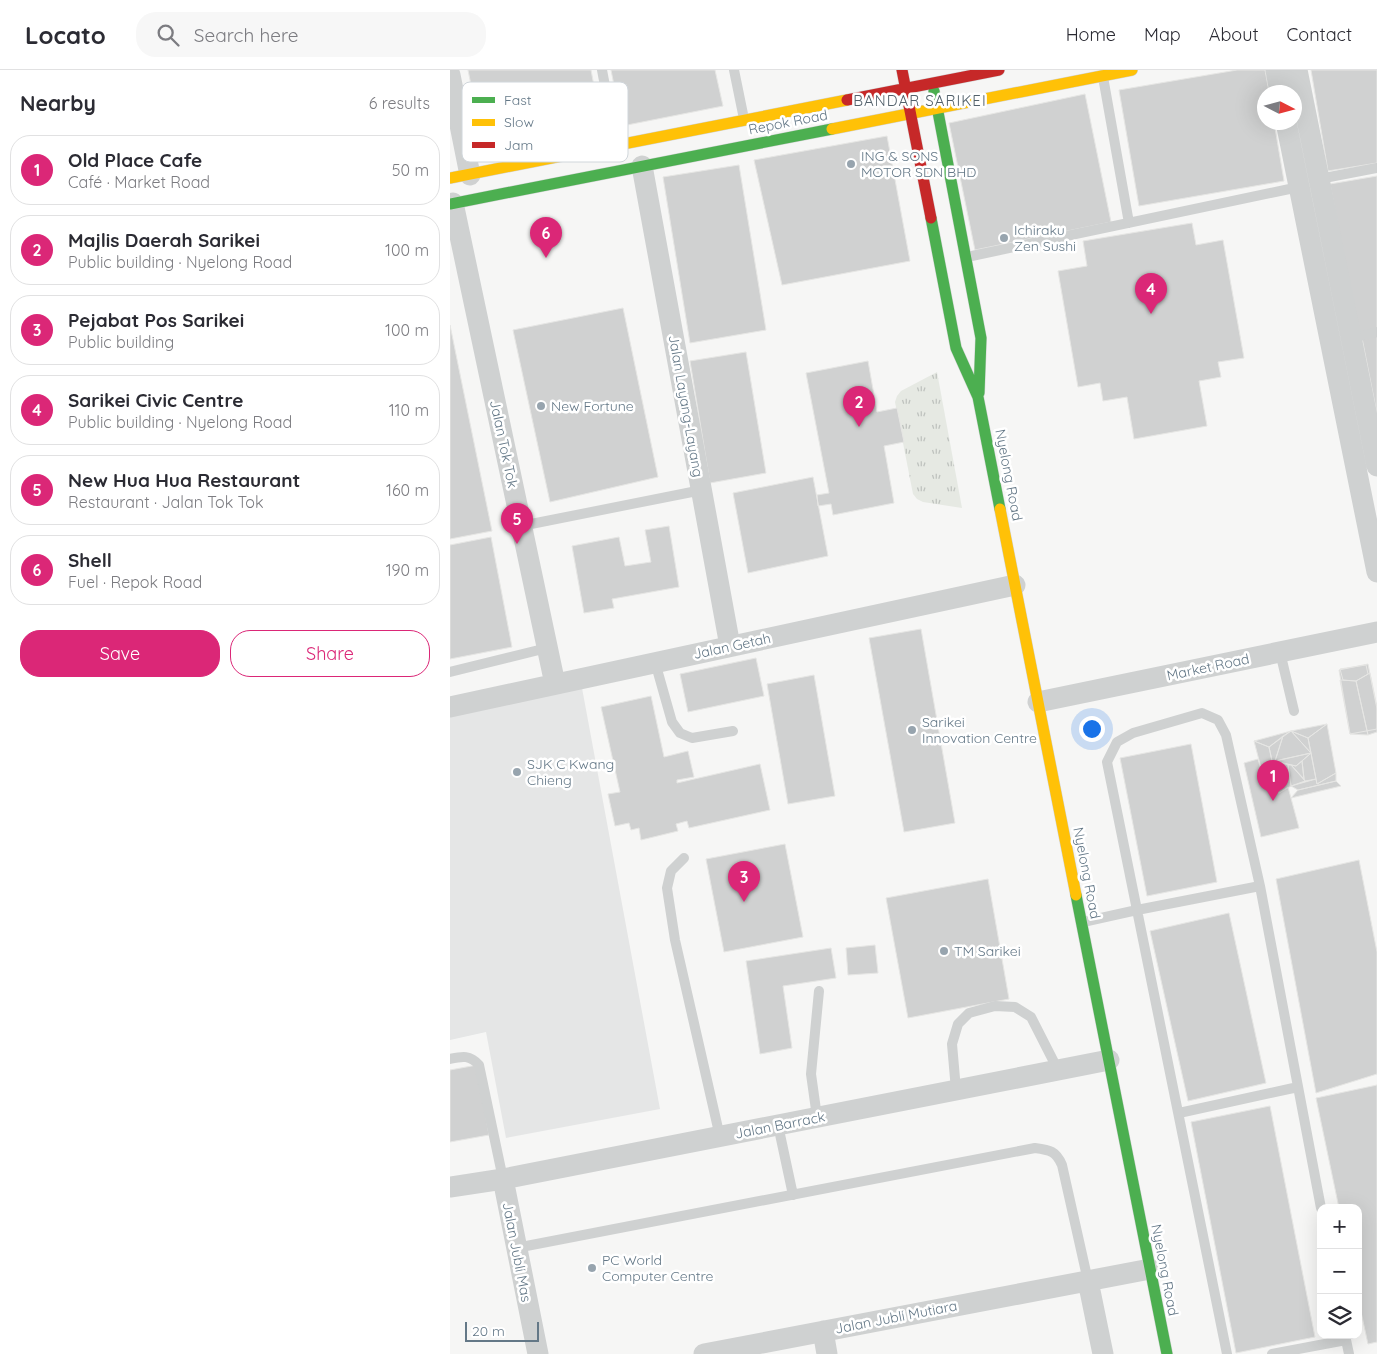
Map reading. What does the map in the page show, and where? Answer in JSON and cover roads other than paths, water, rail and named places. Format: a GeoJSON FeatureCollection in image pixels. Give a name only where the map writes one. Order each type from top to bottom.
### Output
{"type":"FeatureCollection","features":[{"type":"Feature","properties":{"kind":"main road","name":"Nyelong Road"},"geometry":{"type":"LineString","coordinates":[[902,70],[956,348],[978,397],[1167,1354]]}},
{"type":"Feature","properties":{"kind":"main road","name":"Nyelong Road"},"geometry":{"type":"LineString","coordinates":[[930,70],[981,338],[978,397]]}},
{"type":"Feature","properties":{"kind":"main road","name":"Repok Road"},"geometry":{"type":"LineString","coordinates":[[628,143],[999,70]]}},
{"type":"Feature","properties":{"kind":"main road","name":"Repok Road"},"geometry":{"type":"LineString","coordinates":[[452,203],[1132,70]]}},
{"type":"Feature","properties":{"kind":"main road","name":"Repok Road"},"geometry":{"type":"LineString","coordinates":[[460,176],[531,162]]}},
{"type":"Feature","properties":{"kind":"street"},"geometry":{"type":"LineString","coordinates":[[1276,70],[1279,85]]}},
{"type":"Feature","properties":{"kind":"street"},"geometry":{"type":"LineString","coordinates":[[1297,70],[1377,466]]}},
{"type":"Feature","properties":{"kind":"street"},"geometry":{"type":"LineString","coordinates":[[450,75],[460,176]]}},
{"type":"Feature","properties":{"kind":"street"},"geometry":{"type":"LineString","coordinates":[[1288,130],[1377,572]]}},
{"type":"Feature","properties":{"kind":"street","name":"Jalan Layang-Layang"},"geometry":{"type":"LineString","coordinates":[[642,166],[730,646]]}},
{"type":"Feature","properties":{"kind":"street","name":"Jalan Tok Tok"},"geometry":{"type":"LineString","coordinates":[[452,203],[555,684]]}},
{"type":"Feature","properties":{"kind":"street","name":"Jalan Getah"},"geometry":{"type":"LineString","coordinates":[[450,707],[1015,585]]}},
{"type":"Feature","properties":{"kind":"street","name":"Market Road"},"geometry":{"type":"LineString","coordinates":[[1038,702],[1377,632]]}},
{"type":"Feature","properties":{"kind":"street","name":"Jalan Barrack"},"geometry":{"type":"LineString","coordinates":[[450,1187],[503,1179],[1109,1060]]}},
{"type":"Feature","properties":{"kind":"street","name":"Jalan Jubli Mas"},"geometry":{"type":"LineString","coordinates":[[503,1179],[538,1354]]}},
{"type":"Feature","properties":{"kind":"street","name":"Jalan Jubli Mutiara"},"geometry":{"type":"LineString","coordinates":[[704,1354],[1150,1269]]}},
{"type":"Feature","properties":{"kind":"street"},"geometry":{"type":"LineString","coordinates":[[1088,1281],[1103,1354]]}},
{"type":"Feature","properties":{"kind":"street"},"geometry":{"type":"LineString","coordinates":[[823,1331],[828,1354]]}},
{"type":"Feature","properties":{"kind":"lane"},"geometry":{"type":"LineString","coordinates":[[734,70],[744,120]]}},
{"type":"Feature","properties":{"kind":"lane"},"geometry":{"type":"LineString","coordinates":[[1103,76],[1129,223]]}},
{"type":"Feature","properties":{"kind":"lane"},"geometry":{"type":"LineString","coordinates":[[1319,179],[1377,168]]}},
{"type":"Feature","properties":{"kind":"lane"},"geometry":{"type":"LineString","coordinates":[[966,257],[1299,187]]}},
{"type":"Feature","properties":{"kind":"lane"},"geometry":{"type":"LineString","coordinates":[[1351,338],[1377,332]]}},
{"type":"Feature","properties":{"kind":"lane"},"geometry":{"type":"LineString","coordinates":[[521,526],[702,490]]}},
{"type":"Feature","properties":{"kind":"lane"},"geometry":{"type":"LineString","coordinates":[[450,672],[547,648]]}},
{"type":"Feature","properties":{"kind":"lane"},"geometry":{"type":"LineString","coordinates":[[1280,652],[1294,711]]}},
{"type":"Feature","properties":{"kind":"lane"},"geometry":{"type":"LineString","coordinates":[[655,662],[672,722],[680,733],[692,738],[733,731]]}},
{"type":"Feature","properties":{"kind":"lane"},"geometry":{"type":"LineString","coordinates":[[1227,1354],[1107,762],[1117,742],[1133,733],[1202,713],[1218,720],[1226,735],[1260,886],[1320,1204]]}},
{"type":"Feature","properties":{"kind":"lane"},"geometry":{"type":"LineString","coordinates":[[684,858],[671,871],[667,888],[675,940],[720,1137]]}},
{"type":"Feature","properties":{"kind":"lane"},"geometry":{"type":"LineString","coordinates":[[1082,922],[1260,886]]}},
{"type":"Feature","properties":{"kind":"lane"},"geometry":{"type":"LineString","coordinates":[[817,1117],[811,1074],[819,991]]}},
{"type":"Feature","properties":{"kind":"lane"},"geometry":{"type":"LineString","coordinates":[[956,1090],[952,1044],[958,1024],[969,1013],[995,1006],[1015,1007],[1031,1017],[1058,1070]]}},
{"type":"Feature","properties":{"kind":"lane"},"geometry":{"type":"LineString","coordinates":[[450,1059],[462,1056],[473,1059],[479,1065],[503,1179]]}},
{"type":"Feature","properties":{"kind":"lane"},"geometry":{"type":"LineString","coordinates":[[1179,1113],[1298,1087]]}},
{"type":"Feature","properties":{"kind":"lane"},"geometry":{"type":"LineString","coordinates":[[778,1125],[793,1195]]}},
{"type":"Feature","properties":{"kind":"lane"},"geometry":{"type":"LineString","coordinates":[[516,1248],[1035,1148],[1054,1152],[1062,1165],[1088,1281]]}},
{"type":"Feature","properties":{"kind":"lane"},"geometry":{"type":"LineString","coordinates":[[1272,1354],[1341,1339]]}},
{"type":"Feature","properties":{"kind":"lane"},"geometry":{"type":"LineString","coordinates":[[1346,1339],[1349,1354]]}},
{"type":"Feature","properties":{"kind":"place","name":"ING & SONS MOTOR SDN BHD"},"geometry":{"type":"Point","coordinates":[851,164]}},
{"type":"Feature","properties":{"kind":"place","name":"Ichiraku Zen Sushi"},"geometry":{"type":"Point","coordinates":[1004,238]}},
{"type":"Feature","properties":{"kind":"place","name":"Shell"},"geometry":{"type":"Point","coordinates":[546,258]}},
{"type":"Feature","properties":{"kind":"place","name":"Sarikei Civic Centre"},"geometry":{"type":"Point","coordinates":[1151,314]}},
{"type":"Feature","properties":{"kind":"place","name":"New Fortune"},"geometry":{"type":"Point","coordinates":[541,406]}},
{"type":"Feature","properties":{"kind":"place","name":"Majlis Daerah Sarikei"},"geometry":{"type":"Point","coordinates":[859,427]}},
{"type":"Feature","properties":{"kind":"place","name":"New Hua Hua Restaurant"},"geometry":{"type":"Point","coordinates":[517,544]}},
{"type":"Feature","properties":{"kind":"place","name":"Sarikei Innovation Centre"},"geometry":{"type":"Point","coordinates":[912,730]}},
{"type":"Feature","properties":{"kind":"place","name":"SJK C Kwang Chieng"},"geometry":{"type":"Point","coordinates":[517,772]}},
{"type":"Feature","properties":{"kind":"place","name":"Old Place Cafe"},"geometry":{"type":"Point","coordinates":[1273,801]}},
{"type":"Feature","properties":{"kind":"place","name":"Pejabat Pos Sarikei"},"geometry":{"type":"Point","coordinates":[744,902]}},
{"type":"Feature","properties":{"kind":"place","name":"TM Sarikei"},"geometry":{"type":"Point","coordinates":[944,951]}},
{"type":"Feature","properties":{"kind":"place","name":"PC World Computer Centre"},"geometry":{"type":"Point","coordinates":[592,1268]}},
{"type":"Feature","properties":{"kind":"district","name":"BANDAR SARIKEI"},"geometry":{"type":"Point","coordinates":[920,100]}}]}
